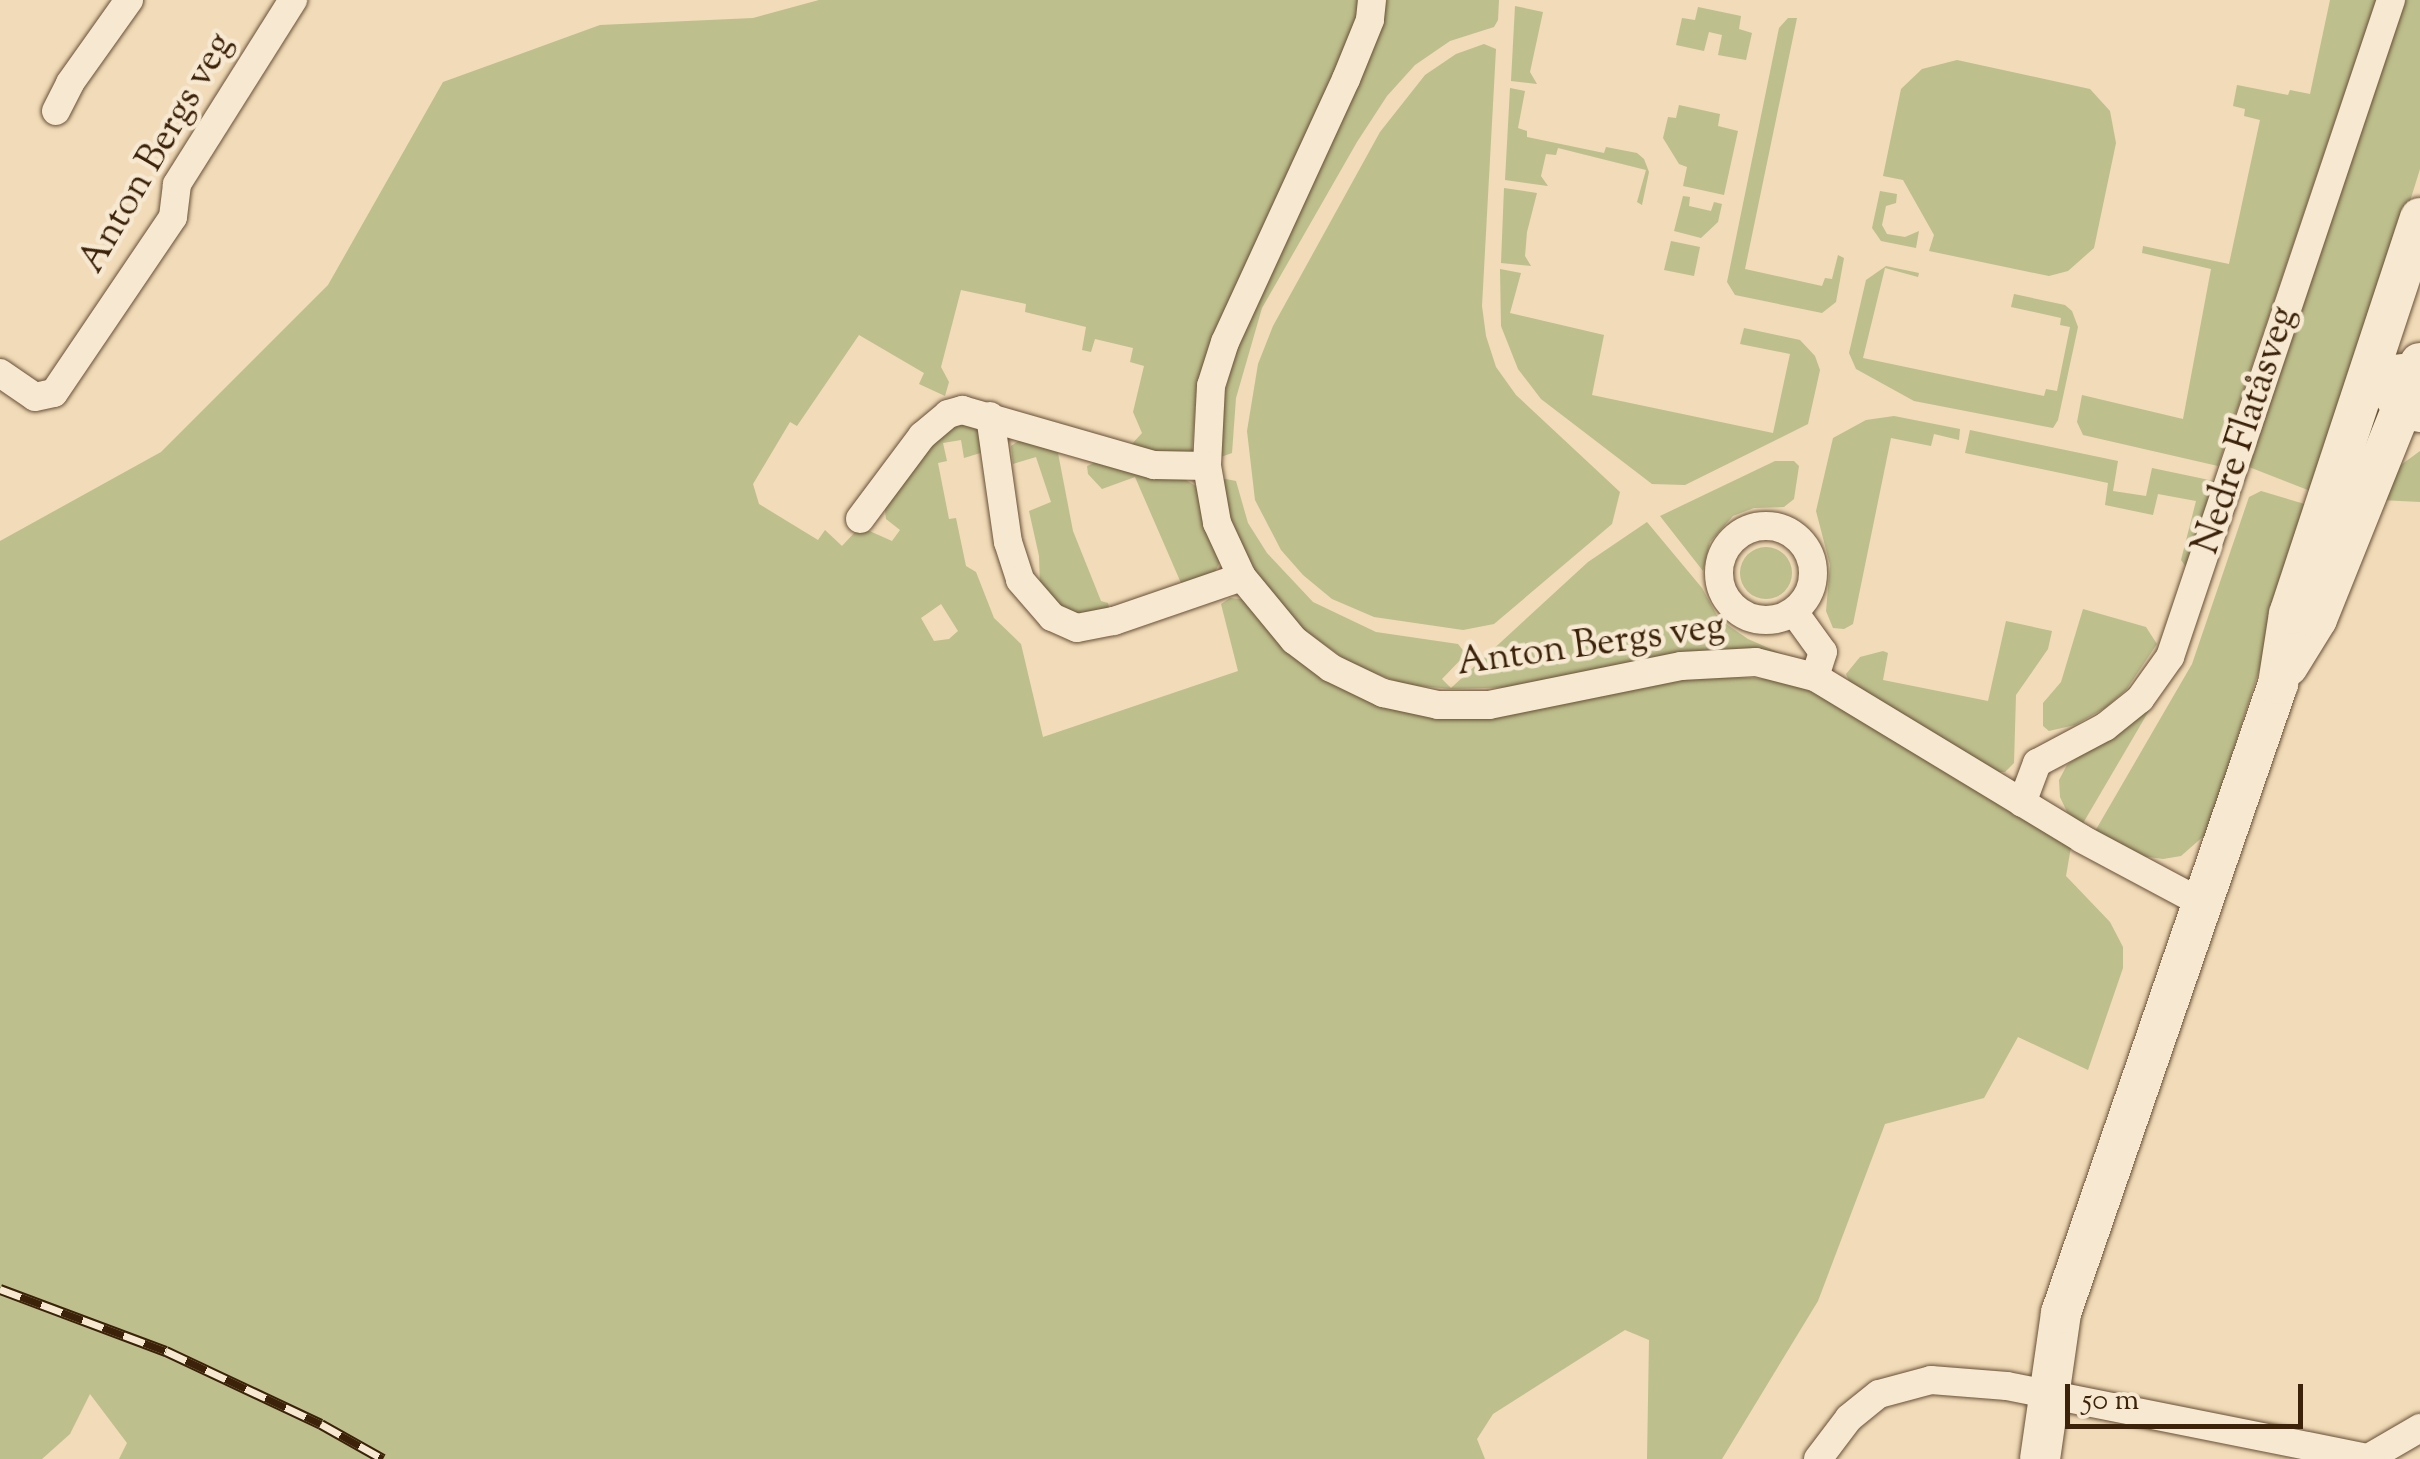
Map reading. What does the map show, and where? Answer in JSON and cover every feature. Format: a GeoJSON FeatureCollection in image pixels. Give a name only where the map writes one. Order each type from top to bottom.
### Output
{"type":"FeatureCollection","features":[{"type":"Feature","properties":{"kind":"street"},"geometry":{"type":"LineString","coordinates":[[56,111],[70,83],[129,0]]}},
{"type":"Feature","properties":{"kind":"street","name":"Anton Bergs veg"},"geometry":{"type":"LineString","coordinates":[[0,374],[35,397],[54,392],[173,218],[177,184],[292,0]]}},
{"type":"Feature","properties":{"kind":"street","name":"Anton Bergs veg"},"geometry":{"type":"LineString","coordinates":[[1372,0],[1370,20],[1346,80],[1226,342],[1211,386],[1206,466],[1217,524],[1242,577],[1294,640],[1332,668],[1382,693],[1438,705],[1489,705],[1682,666],[1756,662],[1816,677]]}},
{"type":"Feature","properties":{"kind":"street","name":"Nedre Flatåsveg"},"geometry":{"type":"LineString","coordinates":[[2022,803],[2036,763],[2105,727],[2140,699],[2170,657],[2390,0]]}},
{"type":"Feature","properties":{"kind":"street"},"geometry":{"type":"LineString","coordinates":[[2040,1459],[2046,1395],[2061,1313],[2278,684],[2317,619],[2345,442],[2420,218]]}},
{"type":"Feature","properties":{"kind":"street"},"geometry":{"type":"LineString","coordinates":[[2328,547],[2410,417],[2420,365],[2369,372]]}},
{"type":"Feature","properties":{"kind":"street"},"geometry":{"type":"LineString","coordinates":[[2369,372],[2410,417]]}},
{"type":"Feature","properties":{"kind":"street"},"geometry":{"type":"LineString","coordinates":[[860,519],[922,436],[948,414],[962,410],[1154,465],[1206,466]]}},
{"type":"Feature","properties":{"kind":"street"},"geometry":{"type":"LineString","coordinates":[[990,416],[1008,542],[1020,580],[1052,618],[1077,628],[1114,622],[1242,577]]}},
{"type":"Feature","properties":{"kind":"street"},"geometry":{"type":"LineString","coordinates":[[1794,612],[1823,652],[1816,677],[2022,803],[2202,903]]}},
{"type":"Feature","properties":{"kind":"street"},"geometry":{"type":"LineString","coordinates":[[1818,1459],[1849,1418],[1879,1394],[1932,1380],[2046,1395],[2371,1458],[2420,1428]]}},
{"type":"Feature","properties":{"kind":"green space"},"geometry":{"type":"Polygon","coordinates":[[[819,0],[1359,0],[1356,22],[1206,358],[1196,396],[1192,451],[1182,457],[1155,459],[1131,445],[1142,433],[1133,412],[1144,366],[1130,362],[1133,348],[1095,339],[1091,352],[1082,350],[1086,327],[1025,312],[1026,304],[961,290],[941,367],[949,382],[945,396],[919,384],[924,373],[859,335],[797,426],[790,422],[753,484],[759,504],[818,540],[825,530],[842,546],[856,531],[865,529],[892,541],[900,530],[886,519],[884,501],[927,439],[959,424],[980,428],[987,451],[964,458],[961,440],[943,443],[947,461],[938,463],[949,519],[956,518],[966,566],[976,572],[994,618],[1021,644],[1043,737],[1238,671],[1221,604],[1230,598],[1242,599],[1286,648],[1379,704],[1420,715],[1487,718],[1700,676],[1773,679],[1797,686],[1822,696],[2071,847],[2066,876],[2110,922],[2123,947],[2123,968],[2088,1070],[2018,1037],[1984,1098],[1885,1124],[1818,1301],[1722,1459],[1647,1459],[1649,1340],[1625,1330],[1493,1414],[1477,1439],[1485,1459],[119,1459],[127,1443],[90,1394],[70,1434],[42,1459],[0,1459],[0,541],[161,452],[328,285],[443,82],[600,25],[753,18],[819,0]],[[941,604],[921,618],[934,641],[949,639],[958,631],[941,604]]]}},
{"type":"Feature","properties":{"kind":"green space"},"geometry":{"type":"Polygon","coordinates":[[[1387,0],[1499,0],[1498,20],[1494,27],[1450,41],[1415,65],[1387,96],[1357,142],[1262,308],[1236,398],[1232,453],[1221,457],[1218,417],[1238,344],[1379,34],[1387,0]]]}},
{"type":"Feature","properties":{"kind":"green space"},"geometry":{"type":"Polygon","coordinates":[[[2330,0],[2376,0],[2218,466],[2083,435],[2077,422],[2082,395],[2183,419],[2211,269],[2142,253],[2143,246],[2229,264],[2260,120],[2244,116],[2245,109],[2233,106],[2237,85],[2288,95],[2290,90],[2310,94],[2330,0]]]}},
{"type":"Feature","properties":{"kind":"green space"},"geometry":{"type":"Polygon","coordinates":[[[2406,0],[2420,0],[2420,169],[2384,285],[2206,834],[2181,856],[2163,859],[2134,855],[2094,833],[2192,664],[2249,497],[2261,491],[2308,505],[2313,492],[2249,467],[2406,0]]]}},
{"type":"Feature","properties":{"kind":"green space"},"geometry":{"type":"Polygon","coordinates":[[[1515,6],[1543,12],[1530,72],[1537,84],[1511,81],[1515,6]]]}},
{"type":"Feature","properties":{"kind":"green space"},"geometry":{"type":"Polygon","coordinates":[[[1698,7],[1741,16],[1739,29],[1752,33],[1746,60],[1718,55],[1722,35],[1709,32],[1704,51],[1676,45],[1682,18],[1695,20],[1698,7]]]}},
{"type":"Feature","properties":{"kind":"green space"},"geometry":{"type":"Polygon","coordinates":[[[1788,18],[1797,18],[1745,269],[1822,286],[1825,278],[1832,279],[1838,255],[1844,258],[1836,302],[1822,313],[1735,295],[1727,282],[1779,28],[1788,18]]]}},
{"type":"Feature","properties":{"kind":"green space"},"geometry":{"type":"Polygon","coordinates":[[[1484,44],[1496,49],[1482,306],[1486,336],[1496,367],[1516,395],[1620,492],[1612,524],[1494,624],[1463,630],[1374,617],[1332,599],[1303,575],[1281,550],[1255,500],[1247,431],[1258,364],[1273,326],[1380,132],[1425,75],[1456,54],[1484,44]]]}},
{"type":"Feature","properties":{"kind":"green space"},"geometry":{"type":"Polygon","coordinates":[[[1957,60],[2090,89],[2110,111],[2116,143],[2094,248],[2068,271],[2049,276],[1929,251],[1934,235],[1903,180],[1883,176],[1901,89],[1922,69],[1957,60]]]}},
{"type":"Feature","properties":{"kind":"green space"},"geometry":{"type":"Polygon","coordinates":[[[1510,88],[1525,91],[1518,128],[1527,131],[1527,137],[1604,153],[1606,147],[1637,153],[1644,159],[1649,172],[1642,205],[1637,202],[1646,170],[1558,148],[1556,155],[1546,154],[1541,176],[1548,186],[1505,180],[1510,88]]]}},
{"type":"Feature","properties":{"kind":"green space"},"geometry":{"type":"Polygon","coordinates":[[[1679,105],[1720,114],[1718,126],[1738,131],[1724,195],[1683,186],[1687,167],[1679,164],[1663,138],[1668,117],[1676,118],[1679,105]]]}},
{"type":"Feature","properties":{"kind":"green space"},"geometry":{"type":"Polygon","coordinates":[[[1504,188],[1537,193],[1525,256],[1531,266],[1501,263],[1504,188]]]}},
{"type":"Feature","properties":{"kind":"green space"},"geometry":{"type":"Polygon","coordinates":[[[1880,191],[1897,194],[1896,203],[1886,206],[1882,225],[1887,234],[1905,237],[1919,231],[1916,248],[1881,241],[1872,228],[1880,191]]]}},
{"type":"Feature","properties":{"kind":"green space"},"geometry":{"type":"Polygon","coordinates":[[[1683,196],[1690,197],[1689,206],[1711,211],[1714,202],[1722,204],[1718,222],[1701,238],[1674,231],[1683,196]]]}},
{"type":"Feature","properties":{"kind":"green space"},"geometry":{"type":"Polygon","coordinates":[[[1671,241],[1700,247],[1694,276],[1664,270],[1671,241]]]}},
{"type":"Feature","properties":{"kind":"green space"},"geometry":{"type":"Polygon","coordinates":[[[1886,266],[1919,273],[1918,277],[1885,268],[1863,358],[2044,396],[2046,389],[2057,391],[2070,327],[2060,325],[2061,318],[2011,307],[2014,294],[2065,305],[2072,311],[2078,327],[2053,428],[1914,401],[1856,369],[1849,353],[1866,280],[1886,266]]]}},
{"type":"Feature","properties":{"kind":"green space"},"geometry":{"type":"Polygon","coordinates":[[[1500,269],[1521,273],[1510,313],[1604,335],[1592,395],[1773,433],[1790,354],[1740,344],[1744,328],[1800,340],[1815,356],[1820,370],[1808,424],[1685,485],[1652,484],[1541,399],[1518,369],[1501,326],[1500,269]]]}},
{"type":"Feature","properties":{"kind":"green space"},"geometry":{"type":"Polygon","coordinates":[[[1894,416],[1960,429],[1959,440],[1934,434],[1931,446],[1891,438],[1853,624],[1844,629],[1833,628],[1826,611],[1830,565],[1816,511],[1833,438],[1866,420],[1894,416]]]}},
{"type":"Feature","properties":{"kind":"green space"},"geometry":{"type":"Polygon","coordinates":[[[1970,430],[2118,461],[2113,491],[2146,496],[2152,468],[2214,481],[2186,567],[2181,560],[2196,501],[2158,494],[2153,515],[2105,505],[2108,483],[1965,453],[1970,430]]]}},
{"type":"Feature","properties":{"kind":"green space"},"geometry":{"type":"Polygon","coordinates":[[[1023,438],[1058,453],[1073,531],[1101,601],[1108,603],[1110,611],[1092,616],[1065,613],[1040,586],[1039,556],[1029,511],[1051,502],[1036,457],[1013,464],[1011,446],[1023,438]]]}},
{"type":"Feature","properties":{"kind":"green space"},"geometry":{"type":"Polygon","coordinates":[[[2420,451],[2420,502],[2381,500],[2394,470],[2420,451]]]}},
{"type":"Feature","properties":{"kind":"green space"},"geometry":{"type":"Polygon","coordinates":[[[1099,461],[1184,479],[1196,486],[1221,560],[1214,574],[1149,595],[1181,583],[1135,477],[1102,489],[1088,474],[1087,466],[1099,461]]]}},
{"type":"Feature","properties":{"kind":"green space"},"geometry":{"type":"Polygon","coordinates":[[[1775,461],[1794,461],[1799,466],[1794,499],[1784,507],[1754,508],[1733,516],[1710,542],[1703,571],[1660,516],[1775,461]]]}},
{"type":"Feature","properties":{"kind":"green space"},"geometry":{"type":"Polygon","coordinates":[[[1221,478],[1236,481],[1248,523],[1267,553],[1313,602],[1376,632],[1458,644],[1466,654],[1442,679],[1451,688],[1588,562],[1647,522],[1702,588],[1719,619],[1748,639],[1787,656],[1689,652],[1517,687],[1452,689],[1406,685],[1353,665],[1293,622],[1247,561],[1224,506],[1221,478]]]}},
{"type":"Feature","properties":{"kind":"green space"},"geometry":{"type":"Polygon","coordinates":[[[1766,547],[1785,554],[1792,573],[1785,592],[1766,599],[1747,592],[1740,573],[1747,554],[1766,547]]]}},
{"type":"Feature","properties":{"kind":"green space"},"geometry":{"type":"Polygon","coordinates":[[[2083,609],[2146,627],[2157,644],[2126,690],[2105,708],[2075,725],[2049,731],[2043,726],[2043,703],[2061,682],[2083,609]]]}},
{"type":"Feature","properties":{"kind":"green space"},"geometry":{"type":"Polygon","coordinates":[[[2006,621],[2052,631],[2048,649],[2016,695],[2014,763],[2005,772],[1996,772],[1849,681],[1846,674],[1860,657],[1883,651],[1888,653],[1883,680],[1988,701],[2006,621]]]}},
{"type":"Feature","properties":{"kind":"green space"},"geometry":{"type":"Polygon","coordinates":[[[2157,697],[2082,825],[2067,812],[2060,797],[2059,780],[2067,765],[2157,697]]]}},
{"type":"Feature","properties":{"kind":"railway"},"geometry":{"type":"LineString","coordinates":[[0,1289],[166,1351],[321,1424],[383,1459]]}}]}
